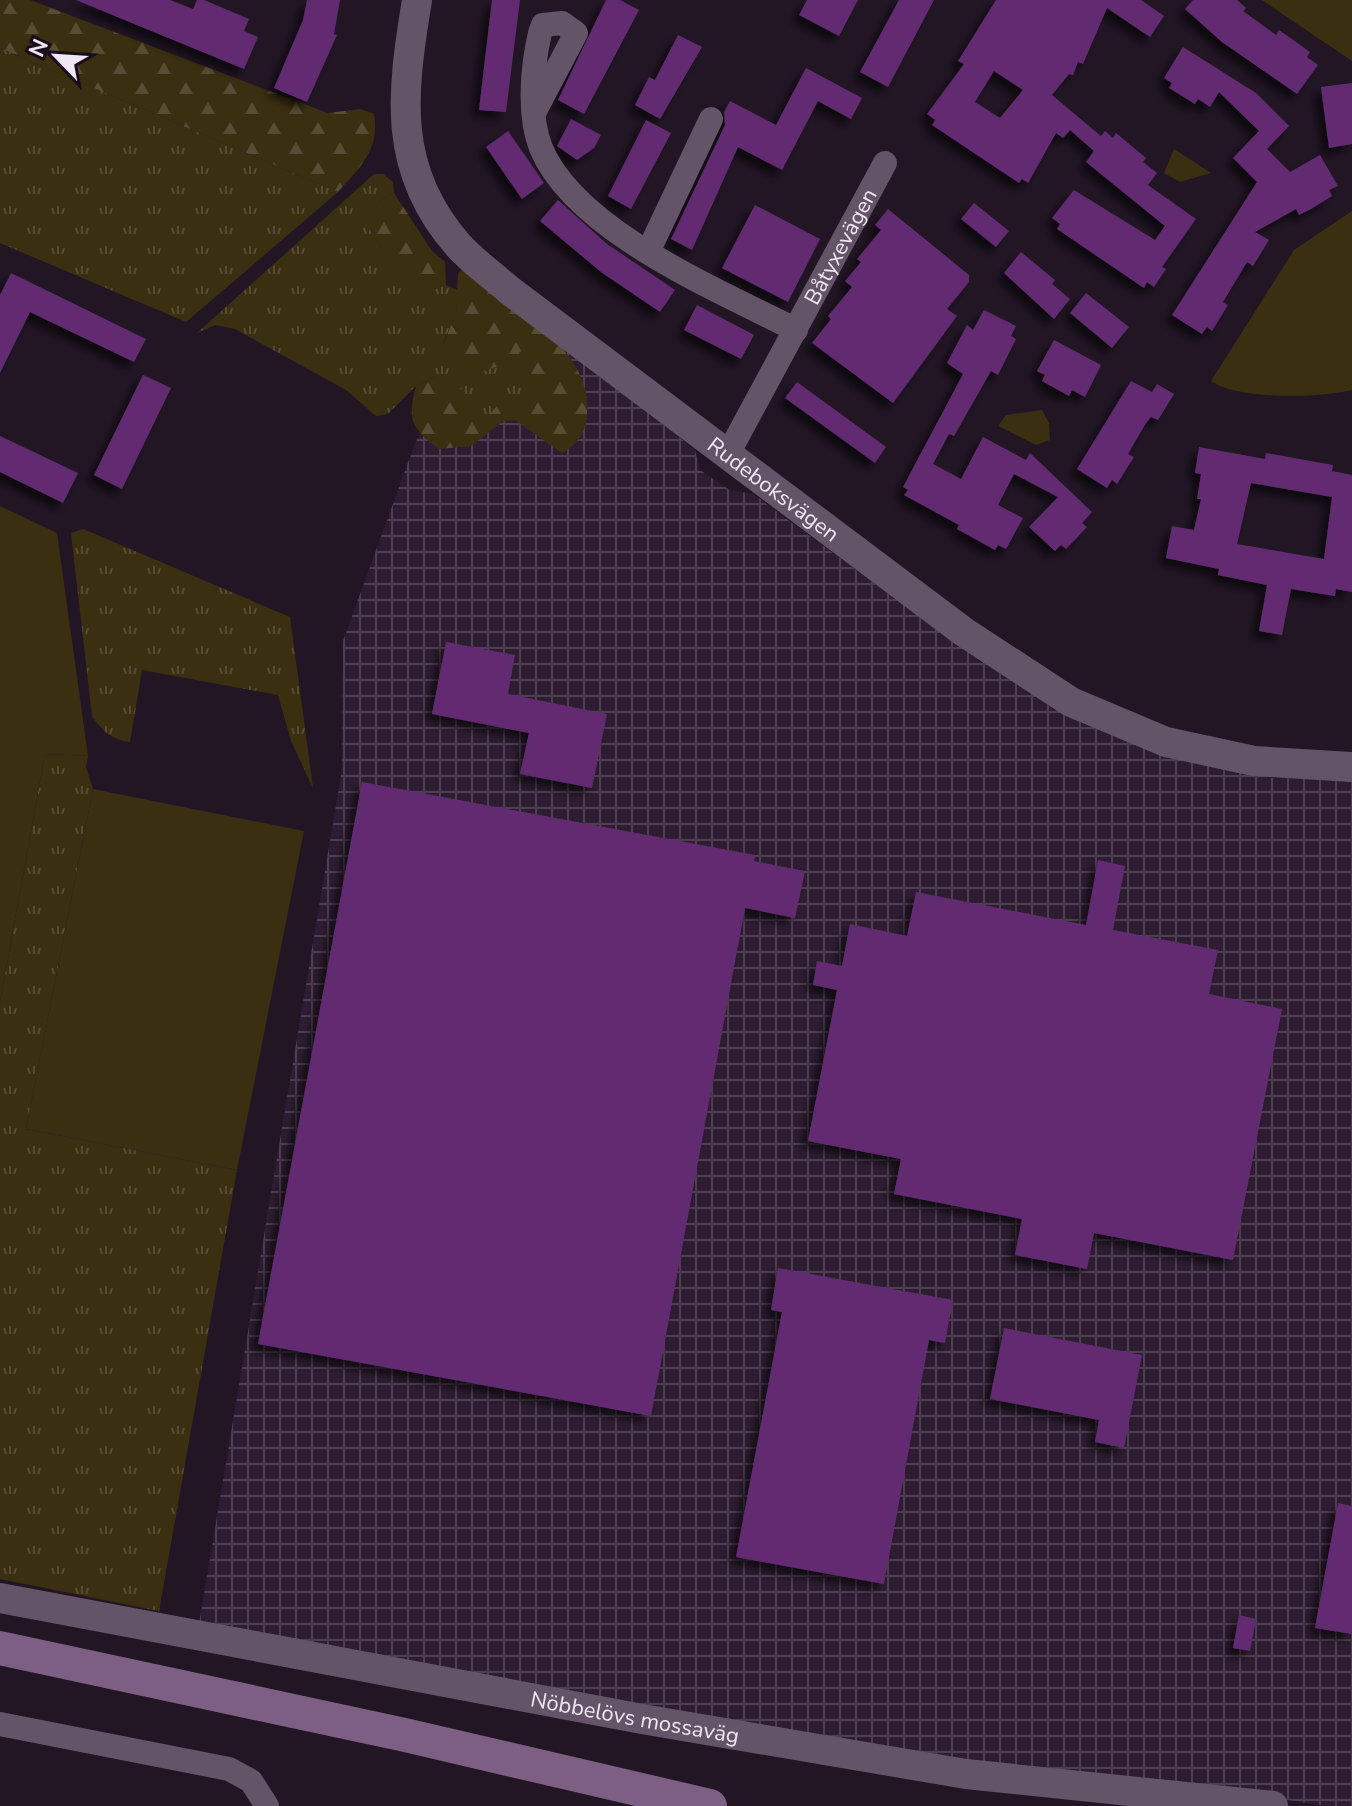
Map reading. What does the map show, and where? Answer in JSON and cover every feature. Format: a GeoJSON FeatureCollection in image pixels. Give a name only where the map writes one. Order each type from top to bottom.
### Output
{"type":"FeatureCollection","features":[{"type":"Feature","properties":{"kind":"main road"},"geometry":{"type":"LineString","coordinates":[[0,1648],[405,1735],[710,1806]]}},
{"type":"Feature","properties":{"kind":"main road"},"geometry":{"type":"LineString","coordinates":[[0,1668],[629,1806]]}},
{"type":"Feature","properties":{"kind":"street","name":"Rudeboksvägen"},"geometry":{"type":"LineString","coordinates":[[417,0],[404,93],[406,131],[417,179],[442,225],[460,247],[509,290],[964,632],[1071,702],[1166,742],[1254,761],[1352,767]]}},
{"type":"Feature","properties":{"kind":"street","name":"Båtyxevägen"},"geometry":{"type":"LineString","coordinates":[[534,113],[540,146],[558,177],[606,223],[648,252],[796,330]]}},
{"type":"Feature","properties":{"kind":"street"},"geometry":{"type":"LineString","coordinates":[[648,252],[711,119]]}},
{"type":"Feature","properties":{"kind":"street","name":"Båtyxevägen"},"geometry":{"type":"LineString","coordinates":[[728,454],[885,163]]}},
{"type":"Feature","properties":{"kind":"street","name":"Nöbbelövs mossaväg"},"geometry":{"type":"LineString","coordinates":[[0,1598],[627,1717],[966,1774],[1273,1806]]}},
{"type":"Feature","properties":{"kind":"street"},"geometry":{"type":"LineString","coordinates":[[0,1724],[229,1769],[251,1781],[267,1806]]}},
{"type":"Feature","properties":{"kind":"shaded area"},"geometry":{"type":"Polygon","coordinates":[[[491,285],[695,450],[700,470],[730,490],[753,494],[959,646],[1155,749],[1270,778],[1352,779],[1352,1806],[1325,1806],[1219,1789],[906,1756],[199,1624],[342,769],[343,641],[414,446],[491,285]]]}},
{"type":"Feature","properties":{"kind":"green space"},"geometry":{"type":"Polygon","coordinates":[[[0,0],[30,0],[328,113],[360,109],[374,114],[371,148],[361,166],[338,192],[0,48],[0,0]]]}},
{"type":"Feature","properties":{"kind":"green space"},"geometry":{"type":"Polygon","coordinates":[[[1262,0],[1352,0],[1352,61],[1262,0]]]}},
{"type":"Feature","properties":{"kind":"green space"},"geometry":{"type":"Polygon","coordinates":[[[0,48],[338,192],[186,322],[0,243],[0,48]]]}},
{"type":"Feature","properties":{"kind":"green space"},"geometry":{"type":"Polygon","coordinates":[[[1174,149],[1211,173],[1180,182],[1164,173],[1174,149]]]}},
{"type":"Feature","properties":{"kind":"green space"},"geometry":{"type":"Polygon","coordinates":[[[374,174],[383,174],[393,182],[394,193],[378,202],[369,228],[381,247],[425,293],[446,285],[458,290],[456,314],[443,343],[522,349],[536,410],[482,423],[435,376],[416,386],[388,414],[376,416],[346,390],[235,329],[215,325],[197,333],[374,174]]]}},
{"type":"Feature","properties":{"kind":"green space"},"geometry":{"type":"Polygon","coordinates":[[[394,193],[432,251],[445,262],[446,285],[425,294],[381,247],[368,228],[378,202],[394,193]]]}},
{"type":"Feature","properties":{"kind":"green space"},"geometry":{"type":"Polygon","coordinates":[[[1352,211],[1352,390],[1279,396],[1240,392],[1211,381],[1294,250],[1352,211]]]}},
{"type":"Feature","properties":{"kind":"green space"},"geometry":{"type":"Polygon","coordinates":[[[462,270],[544,330],[576,368],[585,390],[586,421],[580,437],[562,453],[515,420],[502,422],[471,446],[439,449],[417,429],[412,415],[416,386],[435,376],[465,392],[482,422],[504,399],[520,399],[535,409],[522,350],[509,363],[477,373],[457,365],[444,351],[443,344],[456,314],[458,273],[462,270]]]}},
{"type":"Feature","properties":{"kind":"green space"},"geometry":{"type":"Polygon","coordinates":[[[1042,410],[1049,423],[1050,440],[1036,445],[998,426],[1006,415],[1042,410]]]}},
{"type":"Feature","properties":{"kind":"green space"},"geometry":{"type":"Polygon","coordinates":[[[0,506],[57,533],[88,756],[45,754],[0,1002],[0,506]]]}},
{"type":"Feature","properties":{"kind":"green space"},"geometry":{"type":"Polygon","coordinates":[[[83,529],[290,617],[313,788],[291,741],[278,695],[142,670],[130,742],[113,737],[100,726],[92,716],[71,533],[83,529]]]}},
{"type":"Feature","properties":{"kind":"green space"},"geometry":{"type":"Polygon","coordinates":[[[45,754],[88,756],[86,767],[93,789],[26,1129],[237,1170],[159,1611],[0,1579],[0,1002],[45,754]]]}},
{"type":"Feature","properties":{"kind":"green space"},"geometry":{"type":"Polygon","coordinates":[[[93,789],[304,831],[237,1170],[26,1129],[93,789]]]}},
{"type":"Feature","properties":{"kind":"building"},"geometry":{"type":"Polygon","coordinates":[[[76,0],[170,0],[193,9],[197,0],[204,0],[249,19],[244,31],[258,37],[244,69],[76,0]]]}},
{"type":"Feature","properties":{"kind":"building"},"geometry":{"type":"Polygon","coordinates":[[[307,0],[340,0],[334,34],[337,35],[307,102],[274,88],[303,20],[307,0]]]}},
{"type":"Feature","properties":{"kind":"building"},"geometry":{"type":"Polygon","coordinates":[[[492,0],[520,0],[506,112],[479,110],[492,0]]]}},
{"type":"Feature","properties":{"kind":"building"},"geometry":{"type":"Polygon","coordinates":[[[606,0],[620,0],[639,10],[584,114],[558,100],[606,0]]]}},
{"type":"Feature","properties":{"kind":"building"},"geometry":{"type":"Polygon","coordinates":[[[807,0],[858,0],[839,36],[799,15],[807,0]]]}},
{"type":"Feature","properties":{"kind":"building"},"geometry":{"type":"Polygon","coordinates":[[[899,0],[934,0],[888,87],[860,72],[899,0]]]}},
{"type":"Feature","properties":{"kind":"building"},"geometry":{"type":"Polygon","coordinates":[[[996,0],[1141,0],[1164,16],[1150,37],[1107,8],[1083,64],[1078,62],[1073,75],[1069,74],[1052,95],[1101,136],[1105,131],[1113,138],[1116,133],[1146,158],[1143,162],[1157,173],[1148,185],[1196,219],[1162,267],[1166,269],[1154,287],[1147,282],[1144,288],[1057,229],[1060,224],[1052,218],[1074,190],[1155,240],[1165,226],[1086,162],[1094,151],[1070,130],[1063,138],[1056,133],[1028,183],[1022,179],[1019,183],[932,125],[935,120],[927,114],[964,64],[958,61],[996,0]],[[994,71],[975,102],[1000,118],[1023,90],[994,71]]]}},
{"type":"Feature","properties":{"kind":"building"},"geometry":{"type":"Polygon","coordinates":[[[1193,0],[1237,0],[1246,8],[1243,11],[1276,35],[1279,30],[1310,52],[1307,57],[1318,65],[1297,94],[1222,42],[1185,9],[1193,0]]]}},
{"type":"Feature","properties":{"kind":"building"},"geometry":{"type":"Polygon","coordinates":[[[678,35],[702,47],[660,119],[635,105],[649,77],[655,80],[678,35]]]}},
{"type":"Feature","properties":{"kind":"building"},"geometry":{"type":"Polygon","coordinates":[[[1183,47],[1256,93],[1289,126],[1267,149],[1290,172],[1320,155],[1338,186],[1329,190],[1332,196],[1311,209],[1299,215],[1296,209],[1255,232],[1269,240],[1253,266],[1247,262],[1223,302],[1228,305],[1212,331],[1207,327],[1202,334],[1172,315],[1257,182],[1233,158],[1259,131],[1219,92],[1210,107],[1198,99],[1195,104],[1169,88],[1172,83],[1164,78],[1183,47]]]}},
{"type":"Feature","properties":{"kind":"building"},"geometry":{"type":"Polygon","coordinates":[[[806,68],[862,98],[851,119],[818,101],[782,170],[738,147],[692,250],[671,239],[725,125],[724,112],[730,101],[776,125],[806,68]]]}},
{"type":"Feature","properties":{"kind":"building"},"geometry":{"type":"Polygon","coordinates":[[[1352,83],[1352,144],[1329,148],[1321,87],[1352,83]]]}},
{"type":"Feature","properties":{"kind":"building"},"geometry":{"type":"Polygon","coordinates":[[[571,119],[601,135],[594,148],[577,160],[557,146],[571,119]]]}},
{"type":"Feature","properties":{"kind":"building"},"geometry":{"type":"Polygon","coordinates":[[[646,120],[671,133],[631,209],[608,196],[646,120]]]}},
{"type":"Feature","properties":{"kind":"building"},"geometry":{"type":"Polygon","coordinates":[[[508,131],[544,183],[522,199],[486,147],[508,131]]]}},
{"type":"Feature","properties":{"kind":"building"},"geometry":{"type":"Polygon","coordinates":[[[558,200],[607,244],[675,290],[660,312],[601,272],[540,221],[558,200]]]}},
{"type":"Feature","properties":{"kind":"building"},"geometry":{"type":"Polygon","coordinates":[[[974,203],[1009,231],[996,247],[961,219],[974,203]]]}},
{"type":"Feature","properties":{"kind":"building"},"geometry":{"type":"Polygon","coordinates":[[[755,205],[820,239],[788,302],[722,268],[755,205]]]}},
{"type":"Feature","properties":{"kind":"building"},"geometry":{"type":"Polygon","coordinates":[[[888,209],[969,275],[969,282],[947,309],[957,316],[893,403],[812,343],[831,319],[828,316],[852,287],[845,281],[861,262],[857,259],[881,230],[875,225],[888,209]]]}},
{"type":"Feature","properties":{"kind":"building"},"geometry":{"type":"Polygon","coordinates":[[[1021,252],[1055,280],[1052,284],[1070,299],[1054,319],[1004,273],[1021,252]]]}},
{"type":"Feature","properties":{"kind":"building"},"geometry":{"type":"Polygon","coordinates":[[[11,273],[146,339],[134,362],[30,312],[0,373],[0,295],[11,273]]]}},
{"type":"Feature","properties":{"kind":"building"},"geometry":{"type":"Polygon","coordinates":[[[1086,293],[1129,327],[1112,348],[1070,313],[1086,293]]]}},
{"type":"Feature","properties":{"kind":"building"},"geometry":{"type":"Polygon","coordinates":[[[697,305],[754,335],[741,359],[684,330],[697,305]]]}},
{"type":"Feature","properties":{"kind":"building"},"geometry":{"type":"Polygon","coordinates":[[[984,310],[1016,326],[1011,336],[1016,339],[998,375],[991,371],[954,436],[949,434],[933,464],[961,479],[983,437],[1026,460],[1030,453],[1092,512],[1082,523],[1087,527],[1066,549],[1061,545],[1055,551],[1029,527],[1058,497],[1014,474],[998,505],[1023,518],[1006,549],[998,545],[995,550],[957,529],[959,525],[904,495],[908,490],[903,487],[963,374],[947,363],[967,325],[973,330],[984,310]]]}},
{"type":"Feature","properties":{"kind":"building"},"geometry":{"type":"Polygon","coordinates":[[[1054,340],[1101,365],[1085,397],[1072,390],[1069,396],[1042,381],[1045,375],[1037,371],[1054,340]]]}},
{"type":"Feature","properties":{"kind":"building"},"geometry":{"type":"Polygon","coordinates":[[[143,375],[171,388],[122,489],[94,475],[143,375]]]}},
{"type":"Feature","properties":{"kind":"building"},"geometry":{"type":"Polygon","coordinates":[[[1131,381],[1152,392],[1157,384],[1174,394],[1158,420],[1151,417],[1146,423],[1128,454],[1134,457],[1117,484],[1112,480],[1107,488],[1077,469],[1131,381]]]}},
{"type":"Feature","properties":{"kind":"building"},"geometry":{"type":"Polygon","coordinates":[[[797,382],[886,447],[875,463],[785,398],[797,382]]]}},
{"type":"Feature","properties":{"kind":"building"},"geometry":{"type":"Polygon","coordinates":[[[0,436],[78,473],[63,503],[0,472],[0,436]]]}},
{"type":"Feature","properties":{"kind":"building"},"geometry":{"type":"Polygon","coordinates":[[[1199,447],[1265,459],[1266,453],[1333,465],[1332,471],[1352,475],[1352,592],[1336,589],[1335,596],[1291,589],[1282,635],[1259,631],[1267,585],[1218,575],[1219,569],[1166,558],[1172,526],[1194,530],[1201,499],[1197,499],[1201,474],[1195,473],[1199,447]],[[1251,483],[1237,544],[1324,559],[1332,497],[1251,483]]]}},
{"type":"Feature","properties":{"kind":"building"},"geometry":{"type":"Polygon","coordinates":[[[446,642],[515,655],[508,694],[607,714],[592,788],[520,774],[529,733],[432,714],[446,642]]]}},
{"type":"Feature","properties":{"kind":"building"},"geometry":{"type":"Polygon","coordinates":[[[362,782],[755,855],[754,861],[805,871],[795,918],[745,908],[651,1416],[258,1344],[362,782]]]}},
{"type":"Feature","properties":{"kind":"building"},"geometry":{"type":"Polygon","coordinates":[[[1098,860],[1125,866],[1113,930],[1218,950],[1209,994],[1282,1009],[1233,1260],[1094,1233],[1087,1269],[1015,1255],[1022,1219],[894,1194],[901,1159],[808,1141],[837,990],[813,985],[817,961],[842,966],[850,924],[907,936],[916,892],[1086,925],[1098,860]]]}},
{"type":"Feature","properties":{"kind":"building"},"geometry":{"type":"Polygon","coordinates":[[[778,1268],[953,1300],[945,1343],[929,1340],[884,1584],[736,1557],[782,1312],[771,1310],[778,1268]]]}},
{"type":"Feature","properties":{"kind":"building"},"geometry":{"type":"Polygon","coordinates":[[[1004,1328],[1142,1355],[1124,1448],[1095,1442],[1099,1420],[990,1399],[1004,1328]]]}},
{"type":"Feature","properties":{"kind":"building"},"geometry":{"type":"Polygon","coordinates":[[[1338,1503],[1352,1506],[1352,1634],[1315,1628],[1338,1503]]]}},
{"type":"Feature","properties":{"kind":"building"},"geometry":{"type":"Polygon","coordinates":[[[1239,1615],[1256,1619],[1250,1651],[1233,1648],[1239,1615]]]}}]}
